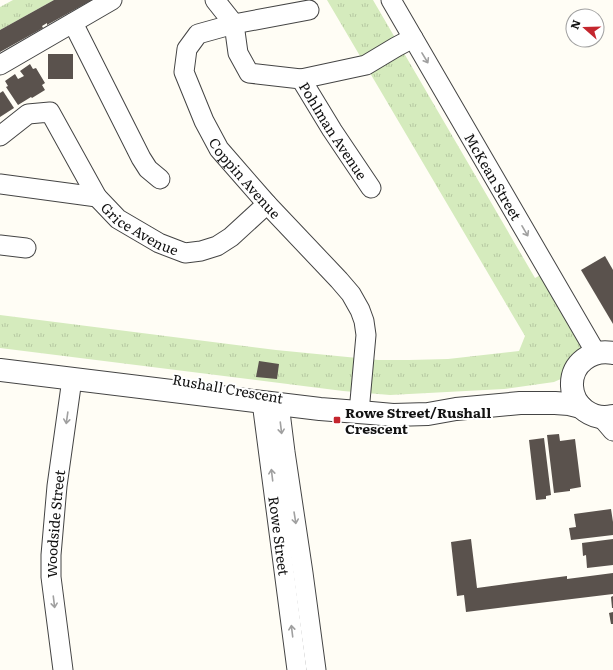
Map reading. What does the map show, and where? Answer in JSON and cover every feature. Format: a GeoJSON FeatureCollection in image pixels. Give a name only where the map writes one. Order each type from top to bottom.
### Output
{"type":"FeatureCollection","features":[{"type":"Feature","properties":{"kind":"street"},"geometry":{"type":"LineString","coordinates":[[0,65],[112,0]]}},
{"type":"Feature","properties":{"kind":"street"},"geometry":{"type":"LineString","coordinates":[[215,0],[234,24]]}},
{"type":"Feature","properties":{"kind":"street","name":"McKean Street"},"geometry":{"type":"LineString","coordinates":[[391,0],[604,353]]}},
{"type":"Feature","properties":{"kind":"street","name":"Coppin Avenue"},"geometry":{"type":"LineString","coordinates":[[309,10],[234,24],[198,34],[187,49],[184,72],[204,121],[219,149],[267,204],[342,283],[351,294],[360,310],[364,321],[366,335],[360,408]]}},
{"type":"Feature","properties":{"kind":"street"},"geometry":{"type":"LineString","coordinates":[[73,23],[141,158],[148,169],[160,179]]}},
{"type":"Feature","properties":{"kind":"street","name":"Pohlman Avenue"},"geometry":{"type":"LineString","coordinates":[[234,24],[238,53],[249,73],[301,79],[332,130],[372,188]]}},
{"type":"Feature","properties":{"kind":"street"},"geometry":{"type":"LineString","coordinates":[[301,79],[366,65],[413,38]]}},
{"type":"Feature","properties":{"kind":"street","name":"Grice Avenue"},"geometry":{"type":"LineString","coordinates":[[0,136],[28,114],[50,112],[97,197],[118,218],[159,243],[185,253],[201,251],[217,246],[231,237],[267,204]]}},
{"type":"Feature","properties":{"kind":"street"},"geometry":{"type":"LineString","coordinates":[[0,184],[97,197]]}},
{"type":"Feature","properties":{"kind":"street"},"geometry":{"type":"LineString","coordinates":[[0,245],[26,248]]}},
{"type":"Feature","properties":{"kind":"street","name":"Rushall Crescent"},"geometry":{"type":"LineString","coordinates":[[520,402],[561,387],[569,382],[578,365],[586,357],[604,353]]}},
{"type":"Feature","properties":{"kind":"street","name":"Rushall Crescent"},"geometry":{"type":"LineString","coordinates":[[0,357],[72,372],[271,401],[360,408],[394,415],[428,414],[456,409],[520,402],[569,404],[581,407],[592,415],[609,421]]}},
{"type":"Feature","properties":{"kind":"street","name":"Rushall Crescent"},"geometry":{"type":"LineString","coordinates":[[0,370],[72,372]]}},
{"type":"Feature","properties":{"kind":"street","name":"Woodside Street"},"geometry":{"type":"LineString","coordinates":[[63,670],[51,577],[51,555],[57,486],[72,372]]}},
{"type":"Feature","properties":{"kind":"street"},"geometry":{"type":"LineString","coordinates":[[573,375],[573,393],[581,407]]}},
{"type":"Feature","properties":{"kind":"street","name":"Rowe Street"},"geometry":{"type":"LineString","coordinates":[[271,401],[297,670]]}},
{"type":"Feature","properties":{"kind":"street","name":"Rowe Street"},"geometry":{"type":"LineString","coordinates":[[271,401],[281,424],[316,670]]}},
{"type":"Feature","properties":{"kind":"green space"},"geometry":{"type":"Polygon","coordinates":[[[13,0],[54,0],[0,30],[0,7],[13,0]]]}},
{"type":"Feature","properties":{"kind":"green space"},"geometry":{"type":"Polygon","coordinates":[[[327,0],[373,0],[535,278],[546,272],[585,338],[581,351],[563,378],[554,382],[504,389],[390,395],[343,391],[0,348],[0,315],[276,350],[378,360],[448,359],[519,351],[525,336],[327,0]]]}},
{"type":"Feature","properties":{"kind":"building"},"geometry":{"type":"Polygon","coordinates":[[[54,0],[92,0],[47,25],[47,23],[42,26],[43,28],[0,52],[0,30],[54,0]]]}},
{"type":"Feature","properties":{"kind":"building"},"geometry":{"type":"Polygon","coordinates":[[[48,54],[73,54],[73,79],[48,79],[48,54]]]}},
{"type":"Feature","properties":{"kind":"building"},"geometry":{"type":"Polygon","coordinates":[[[30,64],[33,69],[36,68],[45,83],[42,85],[45,90],[18,105],[6,87],[8,86],[5,81],[15,74],[18,79],[24,76],[20,71],[30,64]]]}},
{"type":"Feature","properties":{"kind":"building"},"geometry":{"type":"Polygon","coordinates":[[[3,91],[14,108],[0,117],[0,93],[3,91]]]}},
{"type":"Feature","properties":{"kind":"building"},"geometry":{"type":"Polygon","coordinates":[[[605,256],[613,270],[613,324],[581,270],[605,256]]]}},
{"type":"Feature","properties":{"kind":"building"},"geometry":{"type":"Polygon","coordinates":[[[259,361],[279,364],[277,379],[256,377],[259,361]]]}},
{"type":"Feature","properties":{"kind":"building"},"geometry":{"type":"Polygon","coordinates":[[[559,434],[560,441],[575,439],[581,487],[570,489],[570,491],[554,493],[547,435],[559,434]]]}},
{"type":"Feature","properties":{"kind":"building"},"geometry":{"type":"Polygon","coordinates":[[[544,438],[551,495],[546,496],[546,499],[536,500],[529,440],[544,438]]]}},
{"type":"Feature","properties":{"kind":"building"},"geometry":{"type":"Polygon","coordinates":[[[611,509],[613,535],[571,540],[569,528],[576,527],[574,514],[611,509]]]}},
{"type":"Feature","properties":{"kind":"building"},"geometry":{"type":"Polygon","coordinates":[[[471,539],[477,588],[567,576],[567,579],[613,573],[613,594],[466,612],[464,595],[457,596],[451,542],[471,539]]]}},
{"type":"Feature","properties":{"kind":"building"},"geometry":{"type":"Polygon","coordinates":[[[613,539],[613,565],[587,568],[586,555],[583,556],[582,543],[613,539]]]}},
{"type":"Feature","properties":{"kind":"building"},"geometry":{"type":"Polygon","coordinates":[[[613,596],[613,608],[612,608],[611,597],[613,596]]]}},
{"type":"Feature","properties":{"kind":"building"},"geometry":{"type":"Polygon","coordinates":[[[613,612],[613,624],[611,624],[609,613],[613,612]]]}},
{"type":"Feature","properties":{"kind":"place","name":"Rowe Street/Rushall Crescent"},"geometry":{"type":"Point","coordinates":[337,420]}}]}
